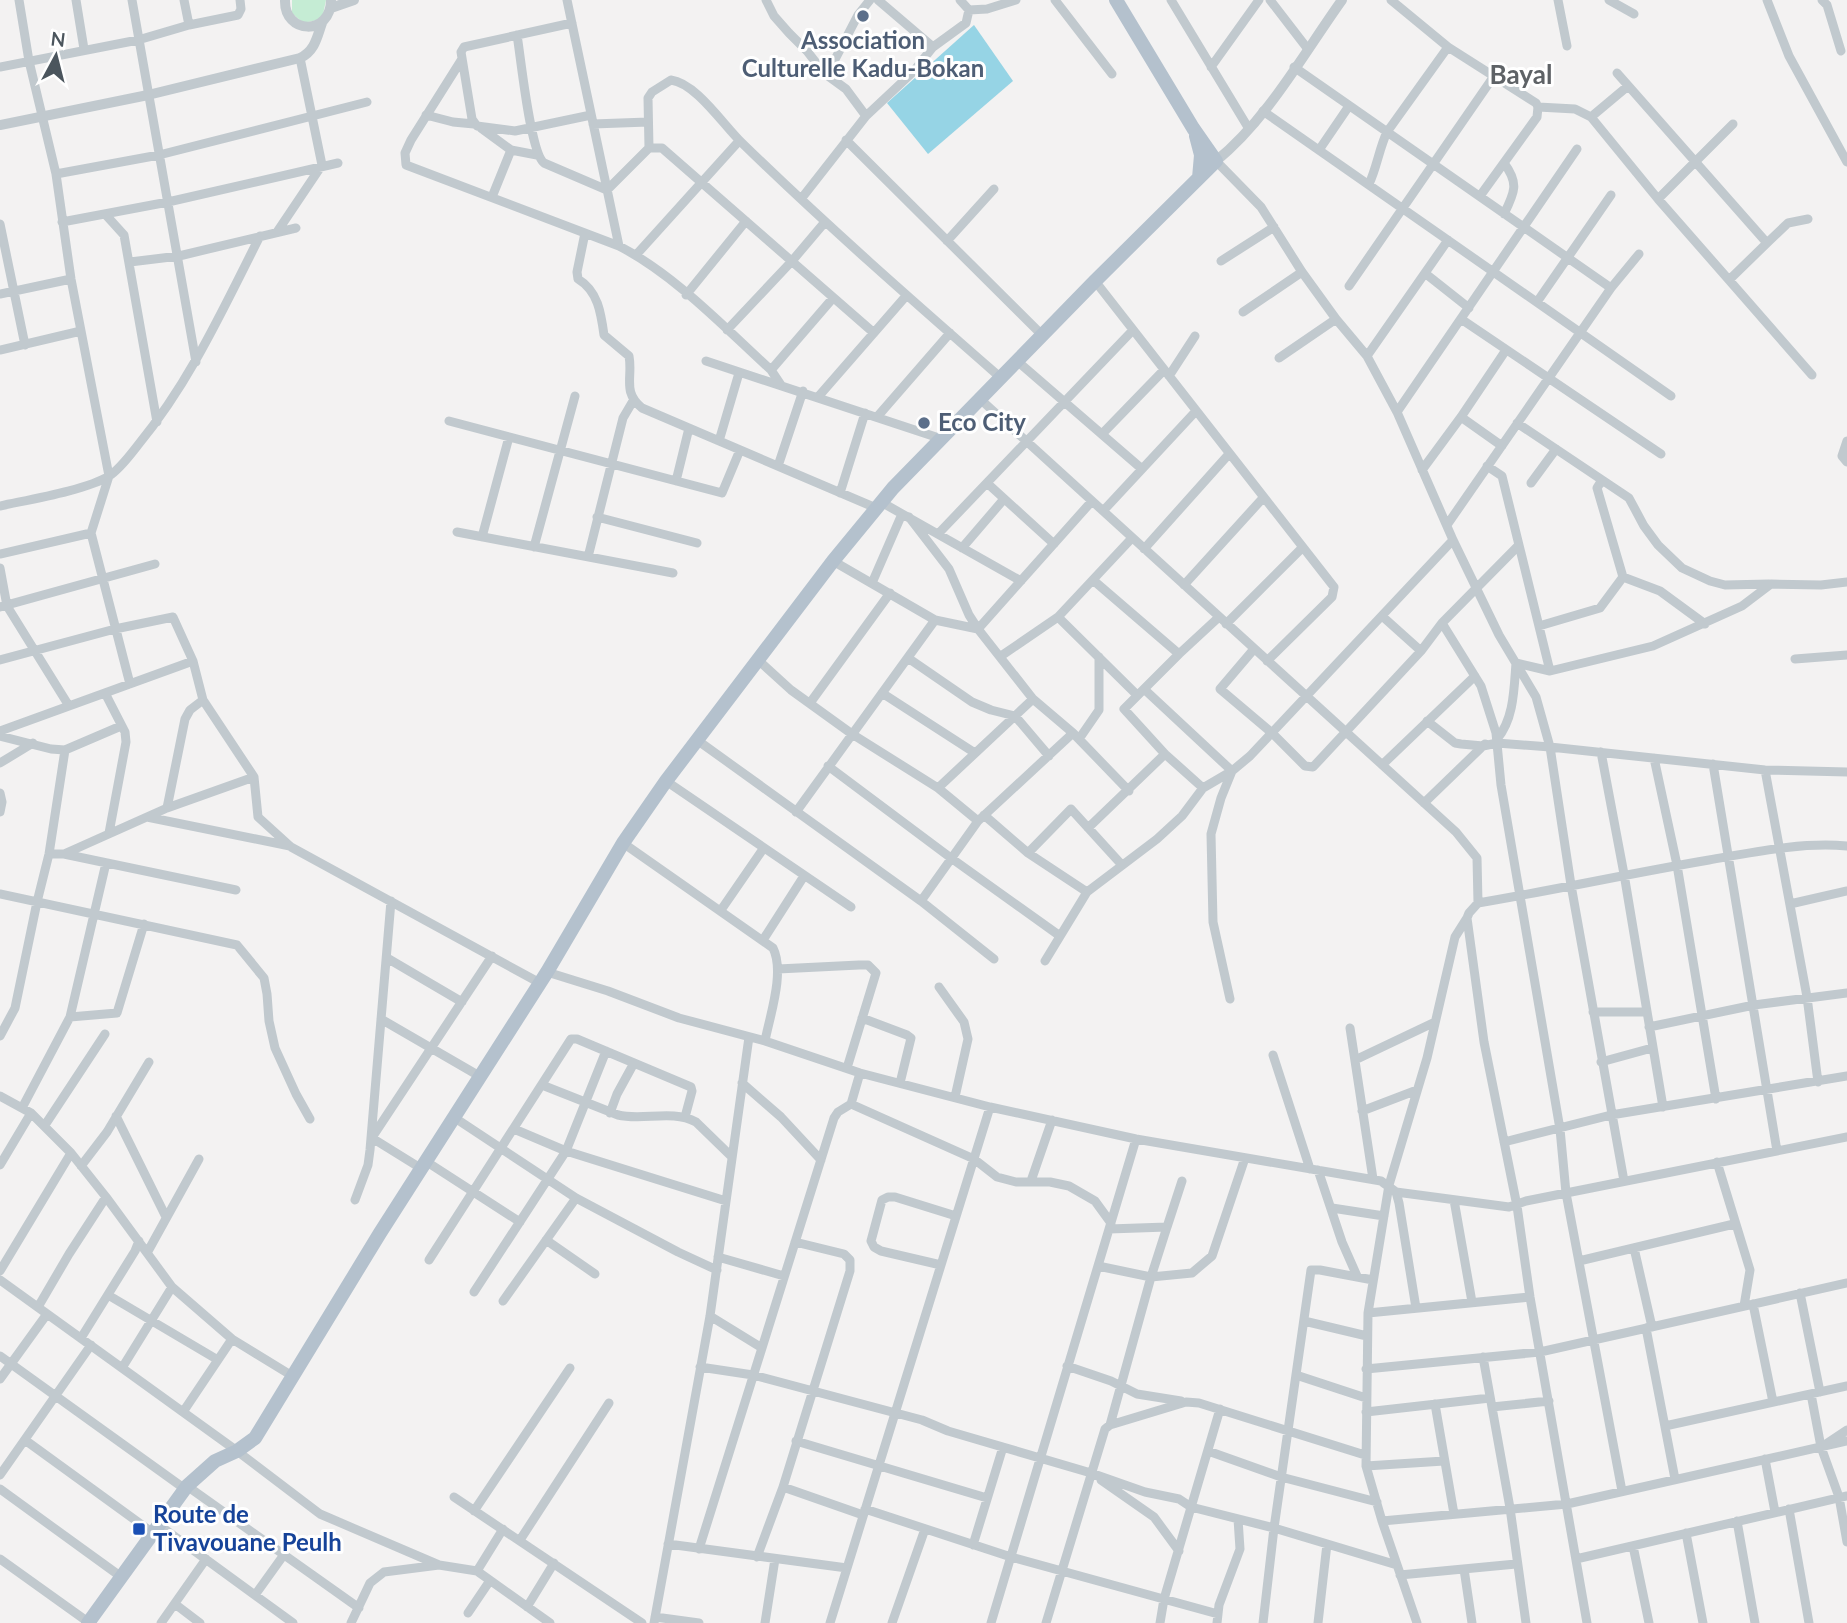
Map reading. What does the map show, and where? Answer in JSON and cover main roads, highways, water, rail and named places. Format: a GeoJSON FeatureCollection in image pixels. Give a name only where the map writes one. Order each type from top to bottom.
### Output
{"type":"FeatureCollection","features":[{"type":"Feature","properties":{"kind":"main road"},"geometry":{"type":"LineString","coordinates":[[88,1623],[186,1487],[215,1461],[237,1451],[255,1438],[380,1233],[544,977],[623,843],[696,740],[833,561],[878,505],[1095,281],[1216,161],[1193,128],[1116,0]]}},
{"type":"Feature","properties":{"kind":"main road"},"geometry":{"type":"LineString","coordinates":[[1193,128],[1201,155],[1199,178]]}},
{"type":"Feature","properties":{"kind":"water"},"geometry":{"type":"Polygon","coordinates":[[[974,25],[1013,81],[928,154],[887,103],[974,25]]]}},
{"type":"Feature","properties":{"kind":"place","name":"Association Culturelle Kadu-Bokan"},"geometry":{"type":"Point","coordinates":[863,16]}},
{"type":"Feature","properties":{"kind":"place","name":"Eco City"},"geometry":{"type":"Point","coordinates":[924,423]}},
{"type":"Feature","properties":{"kind":"place","name":"Route de Tivavouane Peulh"},"geometry":{"type":"Point","coordinates":[139,1529]}},
{"type":"Feature","properties":{"kind":"district","name":"Bayal"},"geometry":{"type":"Point","coordinates":[1521,75]}}]}
